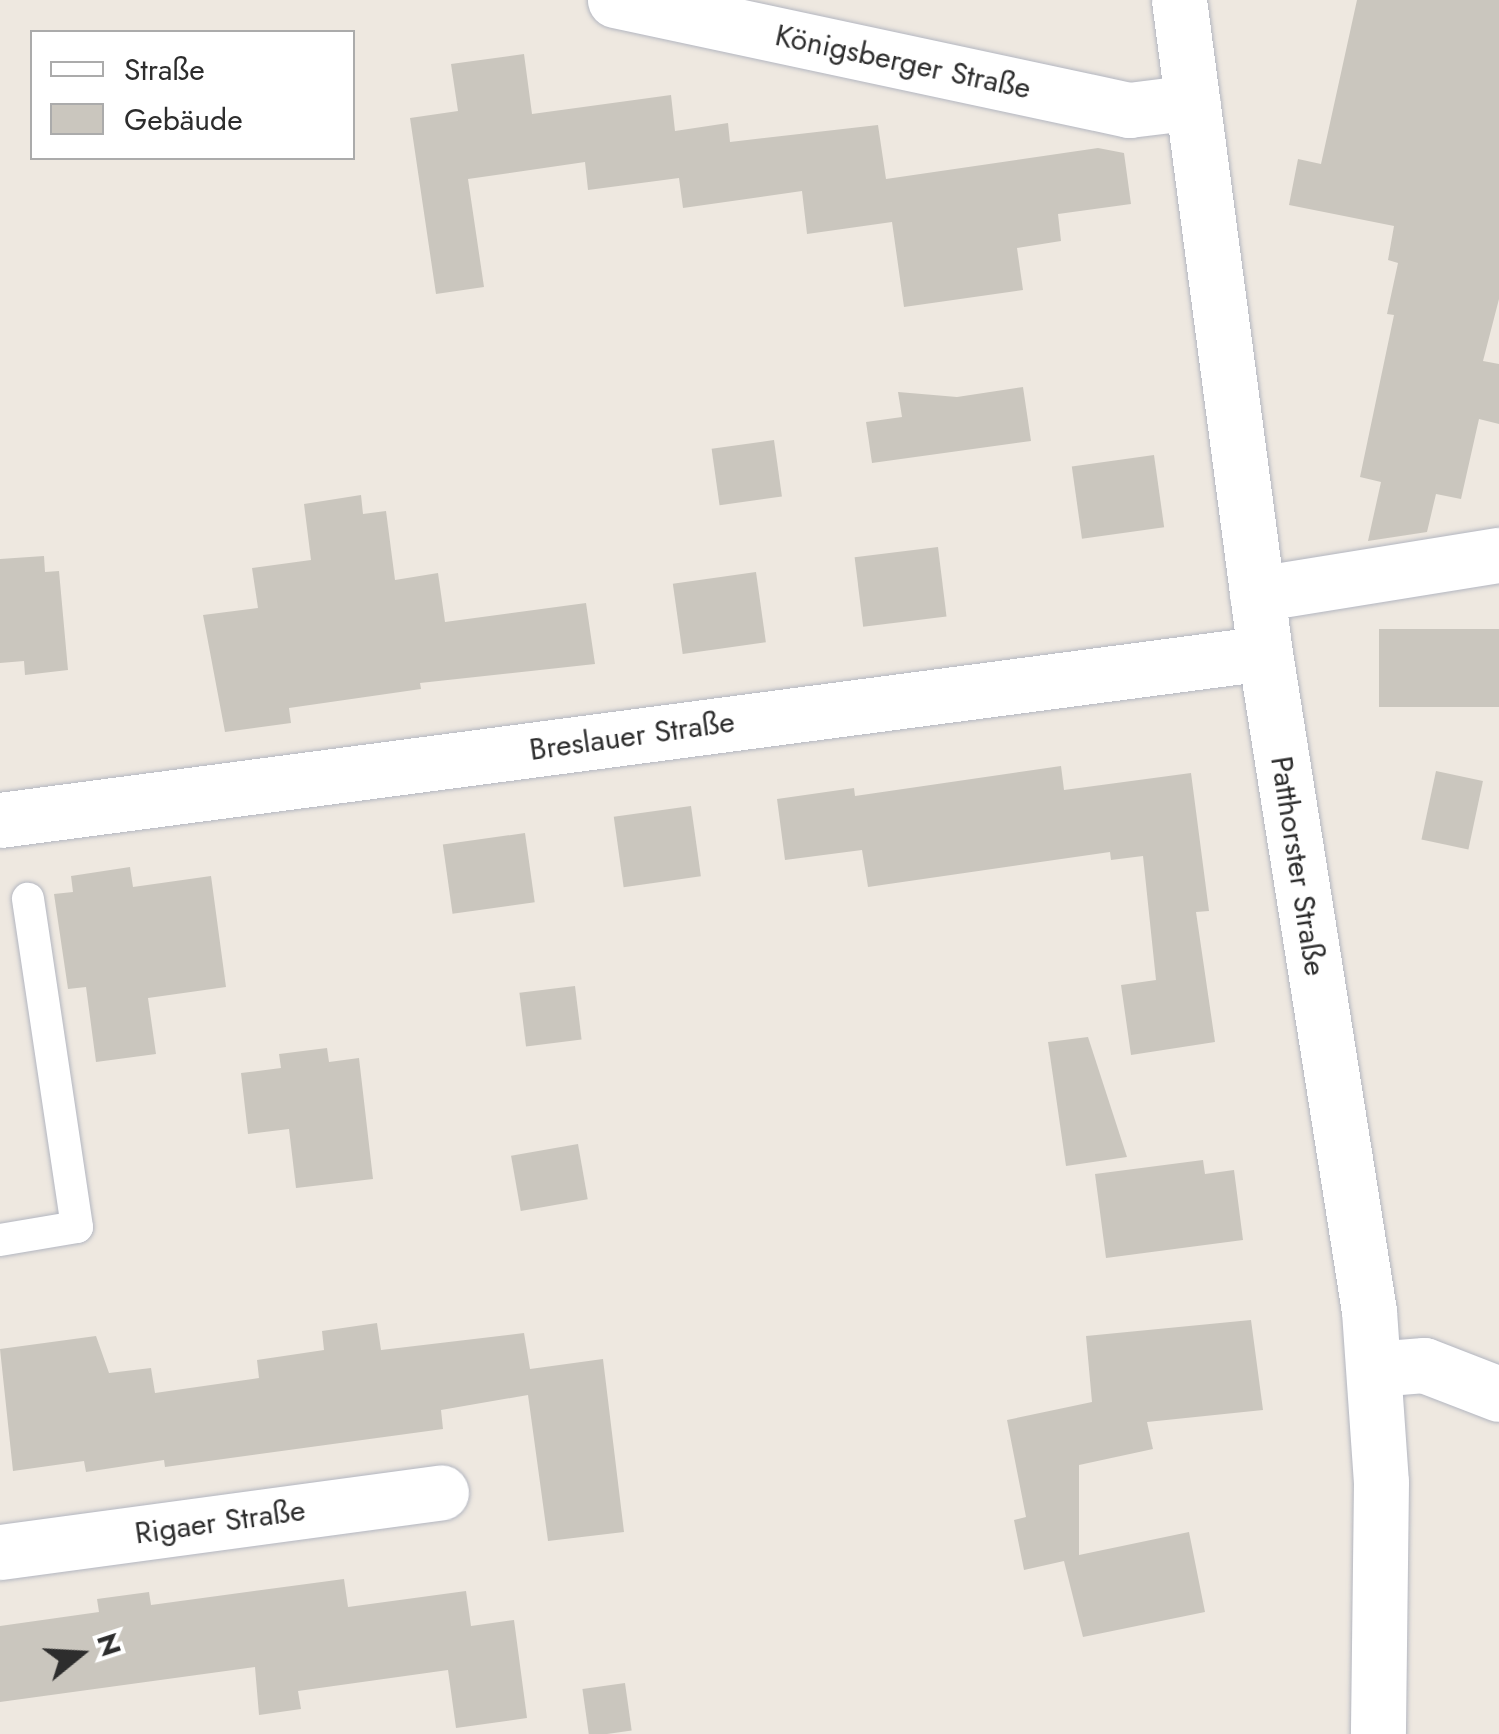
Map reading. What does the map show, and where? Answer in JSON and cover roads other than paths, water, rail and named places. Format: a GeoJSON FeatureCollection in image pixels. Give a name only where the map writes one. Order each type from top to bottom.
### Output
{"type":"FeatureCollection","features":[{"type":"Feature","properties":{"kind":"street","name":"Königsberger Straße"},"geometry":{"type":"LineString","coordinates":[[614,0],[1128,110],[1193,102]]}},
{"type":"Feature","properties":{"kind":"street","name":"Patthorster Straße"},"geometry":{"type":"LineString","coordinates":[[1178,0],[1264,653],[1374,1368],[1381,1482],[1378,1734]]}},
{"type":"Feature","properties":{"kind":"street"},"geometry":{"type":"LineString","coordinates":[[1257,594],[1499,555]]}},
{"type":"Feature","properties":{"kind":"street","name":"Breslauer Straße"},"geometry":{"type":"LineString","coordinates":[[0,820],[1264,653]]}},
{"type":"Feature","properties":{"kind":"street"},"geometry":{"type":"LineString","coordinates":[[1374,1368],[1424,1364],[1499,1394]]}},
{"type":"Feature","properties":{"kind":"street","name":"Rigaer Straße"},"geometry":{"type":"LineString","coordinates":[[0,1552],[441,1492]]}},
{"type":"Feature","properties":{"kind":"lane"},"geometry":{"type":"LineString","coordinates":[[0,1240],[77,1228],[28,899]]}}]}
